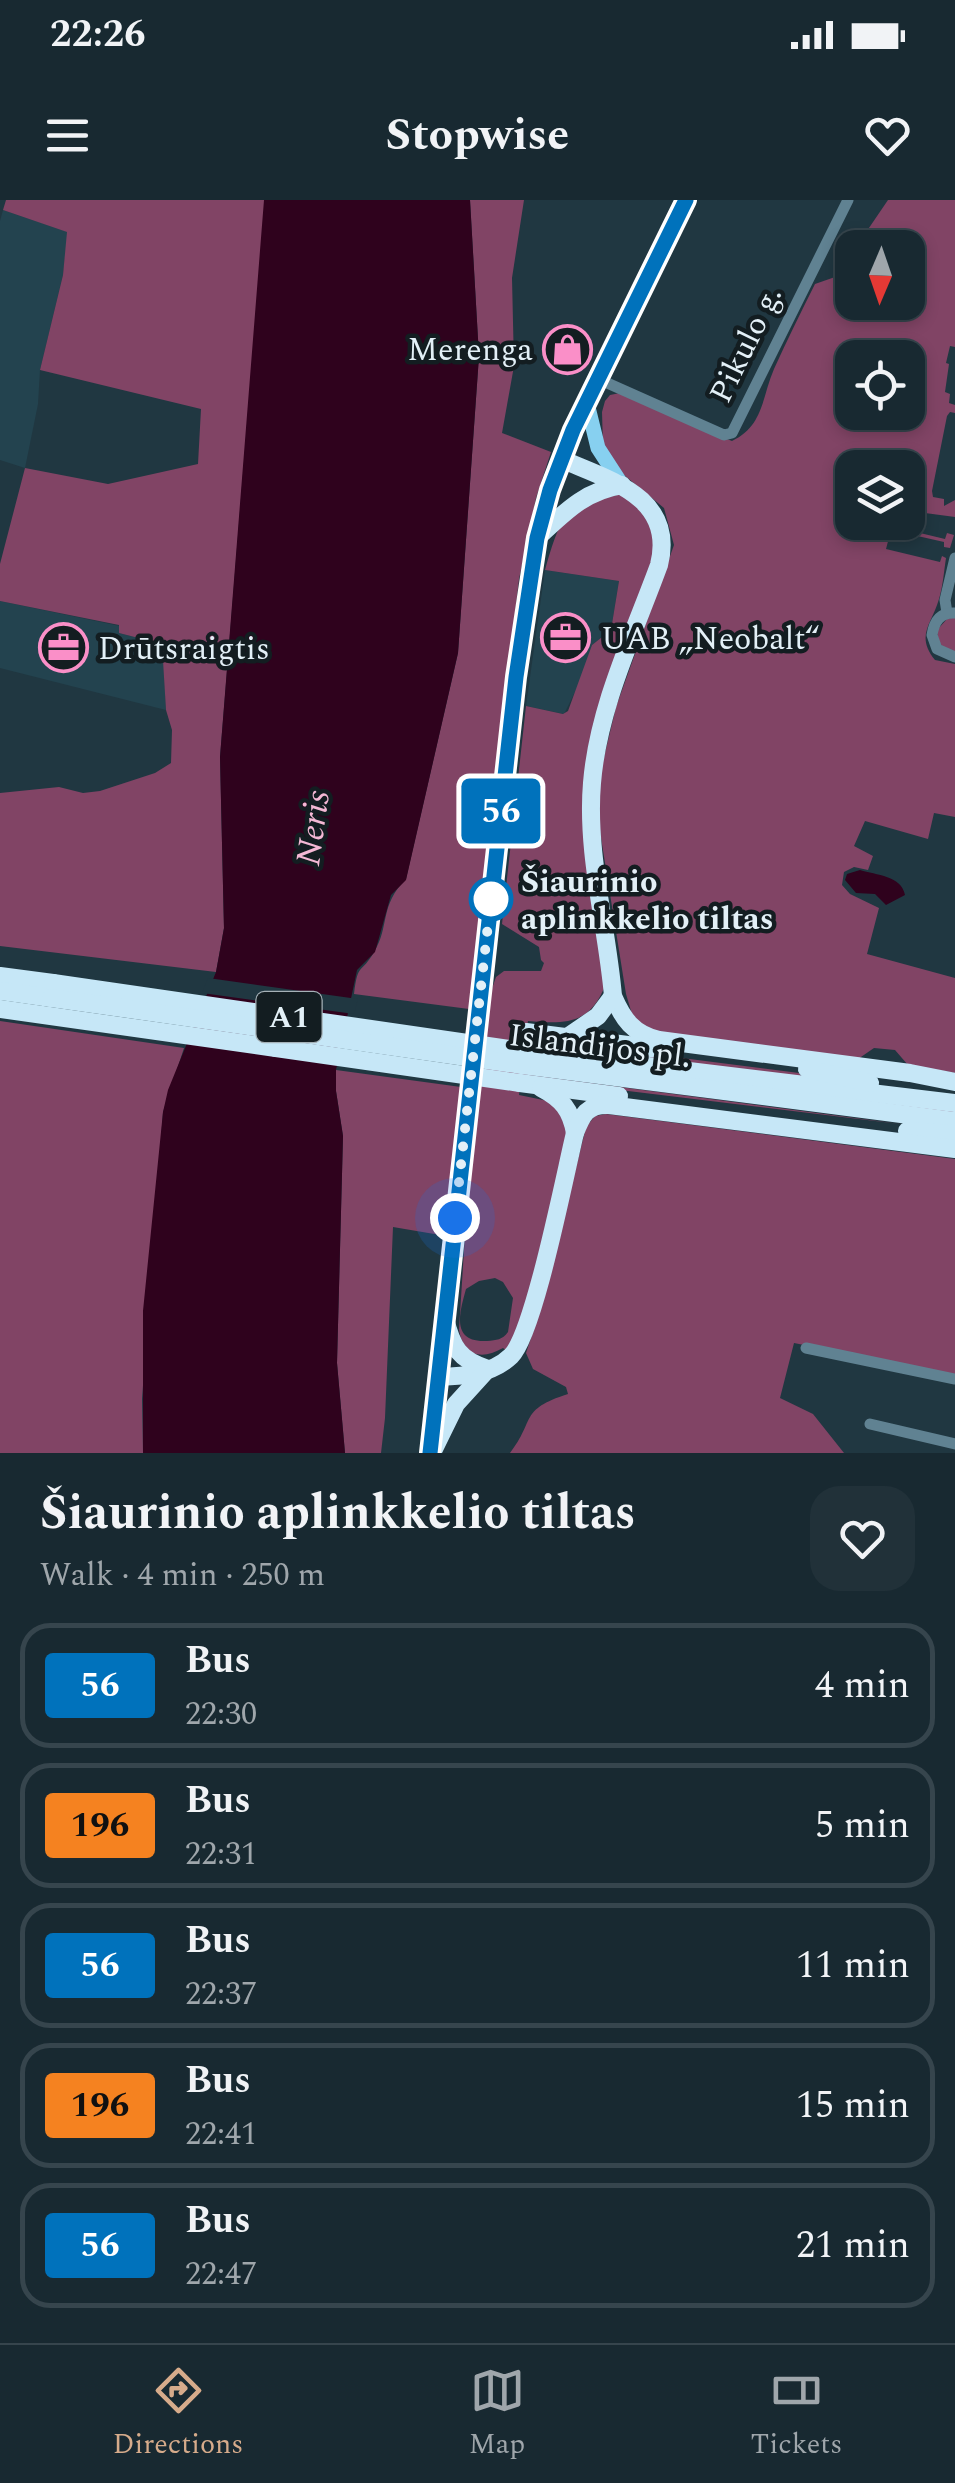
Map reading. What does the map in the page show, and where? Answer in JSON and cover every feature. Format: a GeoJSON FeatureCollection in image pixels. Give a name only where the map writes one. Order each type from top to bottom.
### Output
{"type":"FeatureCollection","features":[{"type":"Feature","properties":{"kind":"highway"},"geometry":{"type":"LineString","coordinates":[[561,459],[622,485],[641,498],[662,541],[659,565],[605,714],[592,785],[592,835],[613,996],[626,1023],[646,1037],[955,1082]]}},
{"type":"Feature","properties":{"kind":"highway"},"geometry":{"type":"LineString","coordinates":[[537,538],[582,498],[603,488],[622,485]]}},
{"type":"Feature","properties":{"kind":"highway","name":"Islandijos pl."},"geometry":{"type":"LineString","coordinates":[[0,976],[52,999]]}},
{"type":"Feature","properties":{"kind":"highway","name":"Islandijos pl."},"geometry":{"type":"LineString","coordinates":[[0,991],[955,1122]]}},
{"type":"Feature","properties":{"kind":"highway"},"geometry":{"type":"LineString","coordinates":[[528,1062],[598,1016],[613,996]]}},
{"type":"Feature","properties":{"kind":"highway"},"geometry":{"type":"LineString","coordinates":[[0,1009],[52,999]]}},
{"type":"Feature","properties":{"kind":"highway"},"geometry":{"type":"LineString","coordinates":[[528,1062],[568,1034],[797,1067],[955,1082]]}},
{"type":"Feature","properties":{"kind":"highway"},"geometry":{"type":"LineString","coordinates":[[528,1062],[897,1131],[955,1137]]}},
{"type":"Feature","properties":{"kind":"highway"},"geometry":{"type":"LineString","coordinates":[[528,1062],[569,1111],[575,1133]]}},
{"type":"Feature","properties":{"kind":"highway","name":"Islandijos pl."},"geometry":{"type":"LineString","coordinates":[[528,1062],[900,1093]]}},
{"type":"Feature","properties":{"kind":"highway"},"geometry":{"type":"LineString","coordinates":[[797,1067],[900,1093],[955,1102]]}},
{"type":"Feature","properties":{"kind":"highway"},"geometry":{"type":"LineString","coordinates":[[900,1093],[955,1082]]}},
{"type":"Feature","properties":{"kind":"highway"},"geometry":{"type":"LineString","coordinates":[[438,1378],[467,1376],[488,1369],[508,1358],[524,1337],[575,1133],[585,1111],[599,1104],[955,1149]]}},
{"type":"Feature","properties":{"kind":"highway"},"geometry":{"type":"LineString","coordinates":[[445,1318],[456,1352],[474,1365],[488,1369]]}},
{"type":"Feature","properties":{"kind":"highway"},"geometry":{"type":"LineString","coordinates":[[431,1453],[456,1404],[488,1369]]}},
{"type":"Feature","properties":{"kind":"main road"},"geometry":{"type":"LineString","coordinates":[[431,1453],[516,677],[537,538],[561,459],[586,400],[686,200]]}},
{"type":"Feature","properties":{"kind":"main road"},"geometry":{"type":"LineString","coordinates":[[586,400],[598,448],[622,485]]}},
{"type":"Feature","properties":{"kind":"street","name":"Pikulo g."},"geometry":{"type":"LineString","coordinates":[[596,378],[724,435],[732,432],[848,200]]}},
{"type":"Feature","properties":{"kind":"street"},"geometry":{"type":"LineString","coordinates":[[955,558],[946,600],[951,613],[934,626],[932,635],[937,649],[955,657]]}},
{"type":"Feature","properties":{"kind":"street"},"geometry":{"type":"LineString","coordinates":[[806,1348],[955,1378]]}},
{"type":"Feature","properties":{"kind":"street"},"geometry":{"type":"LineString","coordinates":[[870,1424],[955,1444]]}},
{"type":"Feature","properties":{"kind":"shaded area"},"geometry":{"type":"Polygon","coordinates":[[[6,200],[265,203],[220,757],[224,928],[216,972],[0,946],[0,793],[59,787],[83,793],[100,791],[155,773],[171,763],[172,730],[166,710],[162,644],[119,633],[119,625],[0,601],[0,564],[25,468],[108,484],[198,464],[201,409],[40,370],[63,275],[67,232],[3,210],[6,200]]]}},
{"type":"Feature","properties":{"kind":"shaded area"},"geometry":{"type":"Polygon","coordinates":[[[470,200],[524,200],[512,278],[514,366],[502,433],[551,452],[536,498],[519,579],[469,1009],[354,994],[359,972],[379,943],[392,898],[406,879],[458,653],[479,356],[470,200]]]}},
{"type":"Feature","properties":{"kind":"shaded area"},"geometry":{"type":"Polygon","coordinates":[[[888,200],[955,200],[955,347],[950,346],[946,363],[949,364],[945,392],[950,394],[949,403],[955,405],[955,413],[947,416],[932,491],[933,497],[944,499],[944,506],[955,500],[955,517],[925,513],[925,450],[835,450],[835,540],[888,540],[886,549],[940,562],[942,556],[946,558],[926,643],[935,660],[955,664],[955,817],[934,813],[928,839],[865,821],[854,846],[873,856],[868,870],[854,867],[844,872],[842,885],[850,894],[879,908],[867,954],[955,978],[955,1073],[908,1065],[895,1050],[874,1048],[858,1059],[654,1033],[634,1021],[626,994],[598,819],[600,774],[616,707],[674,545],[664,508],[624,475],[603,446],[602,412],[610,395],[620,393],[732,441],[742,435],[756,419],[774,369],[815,284],[835,277],[835,320],[925,320],[925,230],[868,230],[888,200]]]}},
{"type":"Feature","properties":{"kind":"shaded area"},"geometry":{"type":"Polygon","coordinates":[[[3,210],[68,232],[25,468],[0,460],[3,210]]]}},
{"type":"Feature","properties":{"kind":"shaded area"},"geometry":{"type":"Polygon","coordinates":[[[621,494],[642,512],[657,553],[595,718],[606,983],[585,1014],[565,1021],[528,1021],[525,1038],[799,1073],[955,1111],[955,1116],[521,1074],[900,1124],[521,1078],[519,1095],[553,1102],[569,1131],[520,1329],[507,1351],[503,1348],[481,1355],[465,1346],[459,1330],[471,1139],[488,1000],[496,977],[504,971],[541,971],[544,963],[539,947],[502,924],[526,706],[563,714],[568,711],[592,645],[611,630],[619,581],[545,570],[556,536],[568,516],[587,503],[621,494]],[[495,1278],[479,1281],[466,1289],[460,1325],[468,1337],[494,1340],[508,1332],[513,1298],[503,1282],[495,1278]]]}},
{"type":"Feature","properties":{"kind":"shaded area"},"geometry":{"type":"Polygon","coordinates":[[[947,533],[954,535],[950,548],[944,547],[944,542],[925,538],[925,534],[945,539],[947,533]]]}},
{"type":"Feature","properties":{"kind":"shaded area"},"geometry":{"type":"Polygon","coordinates":[[[545,570],[619,581],[611,630],[592,645],[582,678],[564,714],[526,706],[545,570]]]}},
{"type":"Feature","properties":{"kind":"shaded area"},"geometry":{"type":"Polygon","coordinates":[[[0,601],[120,626],[119,633],[163,644],[166,710],[0,668],[0,601]]]}},
{"type":"Feature","properties":{"kind":"shaded area"},"geometry":{"type":"Polygon","coordinates":[[[955,617],[955,652],[942,645],[937,630],[947,619],[955,617]]]}},
{"type":"Feature","properties":{"kind":"shaded area"},"geometry":{"type":"Polygon","coordinates":[[[0,1021],[184,1048],[163,1112],[142,1399],[143,1453],[0,1453],[0,1021]]]}},
{"type":"Feature","properties":{"kind":"shaded area"},"geometry":{"type":"Polygon","coordinates":[[[336,1070],[461,1087],[446,1236],[393,1227],[381,1453],[345,1453],[337,1363],[343,1136],[336,1070]]]}},
{"type":"Feature","properties":{"kind":"shaded area"},"geometry":{"type":"Polygon","coordinates":[[[606,1114],[955,1159],[955,1375],[794,1343],[780,1398],[813,1414],[844,1453],[510,1453],[535,1411],[568,1394],[566,1387],[533,1369],[526,1353],[543,1302],[586,1127],[595,1116],[606,1114]]]}},
{"type":"Feature","properties":{"kind":"water","name":"Neris"},"geometry":{"type":"Polygon","coordinates":[[[264,200],[470,200],[479,356],[458,653],[406,880],[391,895],[375,952],[357,970],[336,1070],[343,1136],[337,1363],[345,1453],[143,1453],[143,1311],[163,1112],[168,1090],[216,972],[224,928],[220,757],[264,200]]]}},
{"type":"Feature","properties":{"kind":"water"},"geometry":{"type":"Polygon","coordinates":[[[860,870],[894,880],[905,895],[886,905],[875,894],[856,893],[845,880],[847,874],[860,870]]]}},
{"type":"Feature","properties":{"kind":"pier"},"geometry":{"type":"Polygon","coordinates":[[[208,978],[358,999],[354,1014],[202,993],[208,978]]]}},
{"type":"Feature","properties":{"kind":"bus line","name":"56"},"geometry":{"type":"LineString","coordinates":[[430,1453],[516,677],[537,538],[573,430],[686,200]]}},
{"type":"Feature","properties":{"kind":"place","name":"Merenga"},"geometry":{"type":"Point","coordinates":[568,349]}},
{"type":"Feature","properties":{"kind":"place","name":"UAB „Neobalt“"},"geometry":{"type":"Point","coordinates":[566,638]}},
{"type":"Feature","properties":{"kind":"place","name":"Drūtsraigtis"},"geometry":{"type":"Point","coordinates":[63,648]}},
{"type":"Feature","properties":{"kind":"place","name":"Šiaurinio aplinkkelio tiltas"},"geometry":{"type":"Point","coordinates":[491,899]}},
{"type":"Feature","properties":{"kind":"route"},"geometry":{"type":"LineString","coordinates":[[455,1218],[492,889],[491,899]]}}]}
